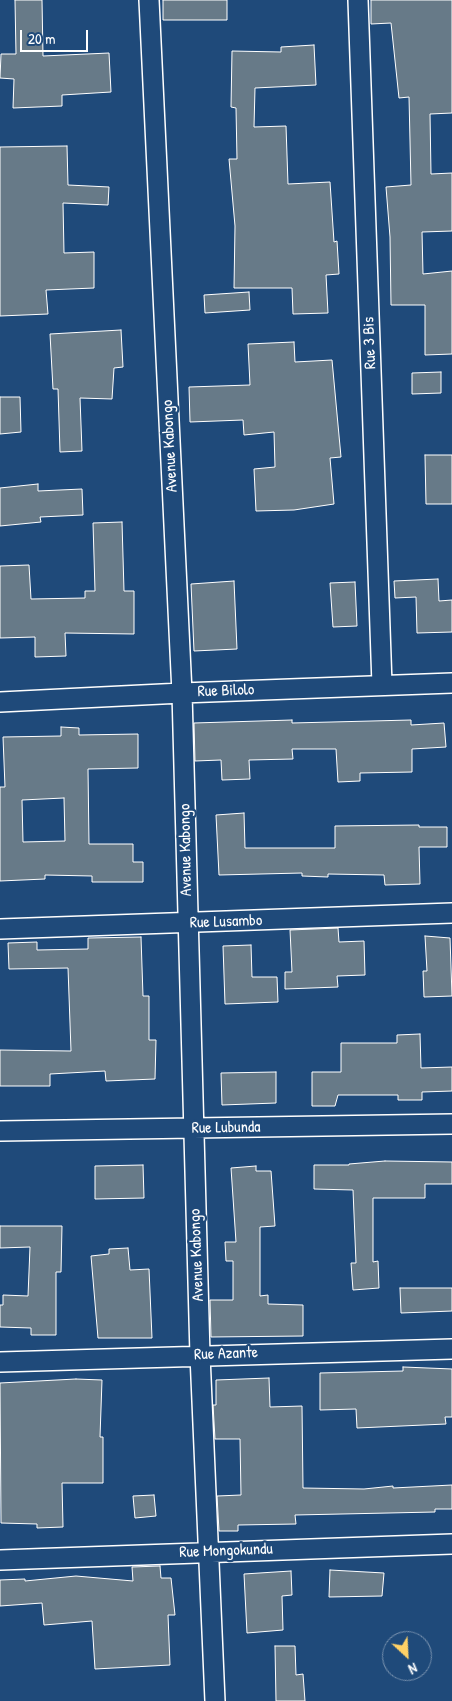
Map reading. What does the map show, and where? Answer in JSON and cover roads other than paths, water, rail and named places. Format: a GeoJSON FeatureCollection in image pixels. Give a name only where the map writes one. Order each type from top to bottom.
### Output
{"type":"FeatureCollection","features":[{"type":"Feature","properties":{"kind":"street","name":"Avenue Kabongo"},"geometry":{"type":"LineString","coordinates":[[149,0],[182,693],[200,1355],[216,1701]]}},
{"type":"Feature","properties":{"kind":"street","name":"Rue 3 Bis"},"geometry":{"type":"LineString","coordinates":[[358,0],[382,685]]}},
{"type":"Feature","properties":{"kind":"street","name":"Rue Bilolo"},"geometry":{"type":"LineString","coordinates":[[0,702],[452,683]]}},
{"type":"Feature","properties":{"kind":"street","name":"Rue Lusambo"},"geometry":{"type":"LineString","coordinates":[[0,928],[187,924],[452,913]]}},
{"type":"Feature","properties":{"kind":"street","name":"Rue Lubunda"},"geometry":{"type":"LineString","coordinates":[[0,1131],[452,1124]]}},
{"type":"Feature","properties":{"kind":"street","name":"Rue Azante"},"geometry":{"type":"LineString","coordinates":[[0,1362],[452,1348]]}},
{"type":"Feature","properties":{"kind":"street","name":"Rue Mongokundu"},"geometry":{"type":"LineString","coordinates":[[0,1560],[209,1551],[452,1544]]}}]}
